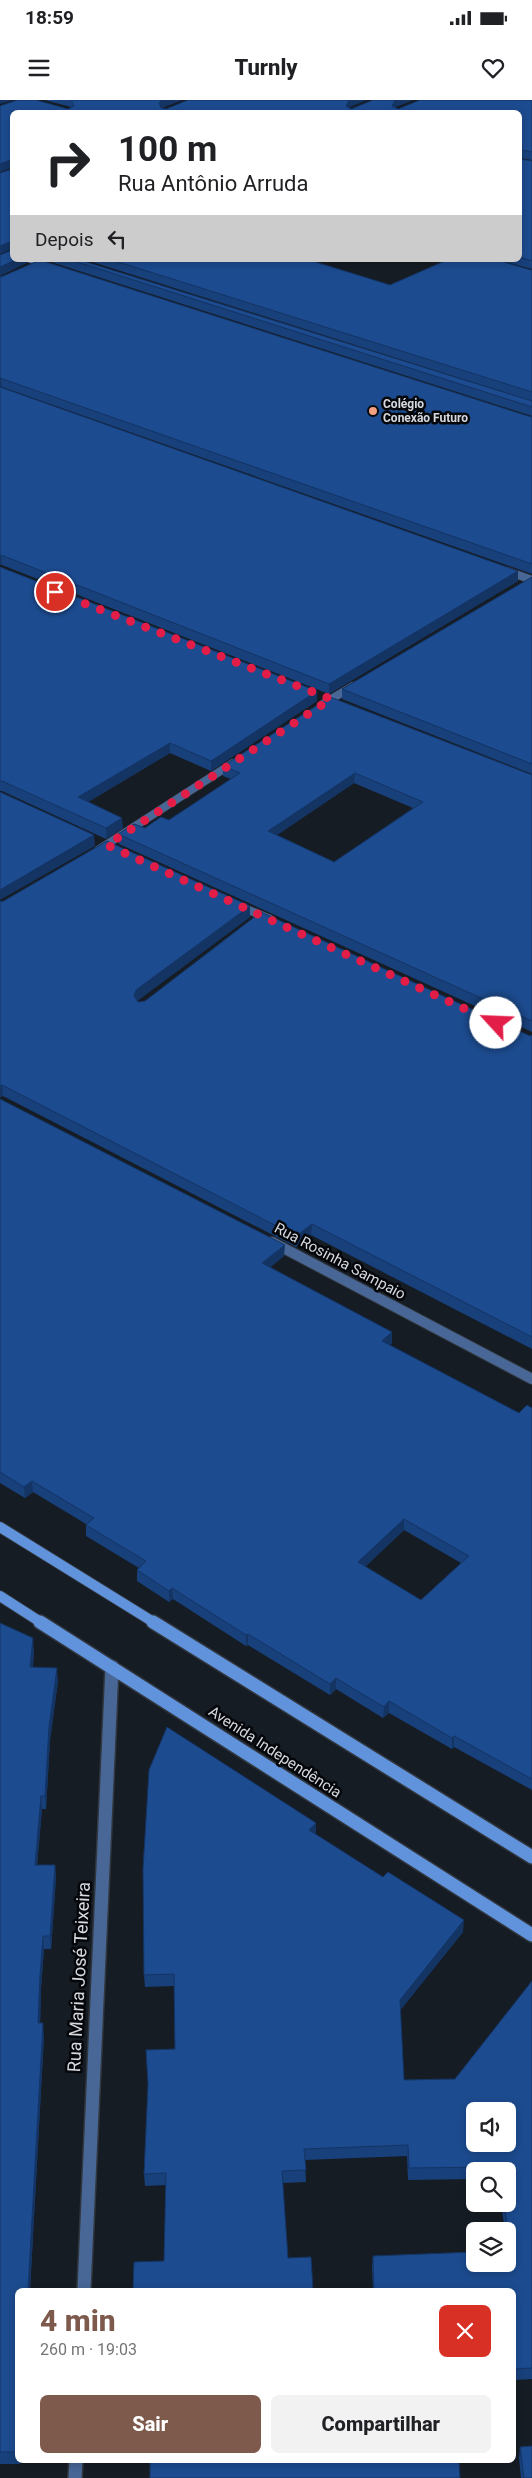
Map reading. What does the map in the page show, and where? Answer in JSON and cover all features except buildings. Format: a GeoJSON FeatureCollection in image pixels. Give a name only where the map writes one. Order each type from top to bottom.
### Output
{"type":"FeatureCollection","features":[{"type":"Feature","properties":{"kind":"main road"},"geometry":{"type":"LineString","coordinates":[[36,262],[56,269]]}},
{"type":"Feature","properties":{"kind":"main road"},"geometry":{"type":"LineString","coordinates":[[33,267],[45,262]]}},
{"type":"Feature","properties":{"kind":"main road"},"geometry":{"type":"LineString","coordinates":[[0,1527],[532,1857]]}},
{"type":"Feature","properties":{"kind":"main road","name":"Avenida Independência"},"geometry":{"type":"LineString","coordinates":[[0,1596],[532,1935]]}},
{"type":"Feature","properties":{"kind":"street"},"geometry":{"type":"LineString","coordinates":[[503,570],[532,579]]}},
{"type":"Feature","properties":{"kind":"street"},"geometry":{"type":"LineString","coordinates":[[522,584],[532,579]]}},
{"type":"Feature","properties":{"kind":"street"},"geometry":{"type":"LineString","coordinates":[[314,710],[364,679]]}},
{"type":"Feature","properties":{"kind":"street"},"geometry":{"type":"LineString","coordinates":[[322,696],[340,703]]}},
{"type":"Feature","properties":{"kind":"street"},"geometry":{"type":"LineString","coordinates":[[90,854],[107,845],[240,758]]}},
{"type":"Feature","properties":{"kind":"street"},"geometry":{"type":"LineString","coordinates":[[98,841],[116,849]]}},
{"type":"Feature","properties":{"kind":"street"},"geometry":{"type":"LineString","coordinates":[[225,899],[279,924]]}},
{"type":"Feature","properties":{"kind":"street","name":"Rua Rosinha Sampaio"},"geometry":{"type":"LineString","coordinates":[[264,1237],[532,1379]]}},
{"type":"Feature","properties":{"kind":"street","name":"Rua Maria José Teixeira"},"geometry":{"type":"LineString","coordinates":[[84,2288],[112,1666]]}},
{"type":"Feature","properties":{"kind":"street"},"geometry":{"type":"LineString","coordinates":[[75,2478],[76,2463]]}},
{"type":"Feature","properties":{"kind":"place","name":"Colégio Conexão Futuro"},"geometry":{"type":"Point","coordinates":[373,411]}},
{"type":"Feature","properties":{"kind":"route"},"geometry":{"type":"LineString","coordinates":[[55,592],[331,699],[107,845],[496,1023]]}}]}
